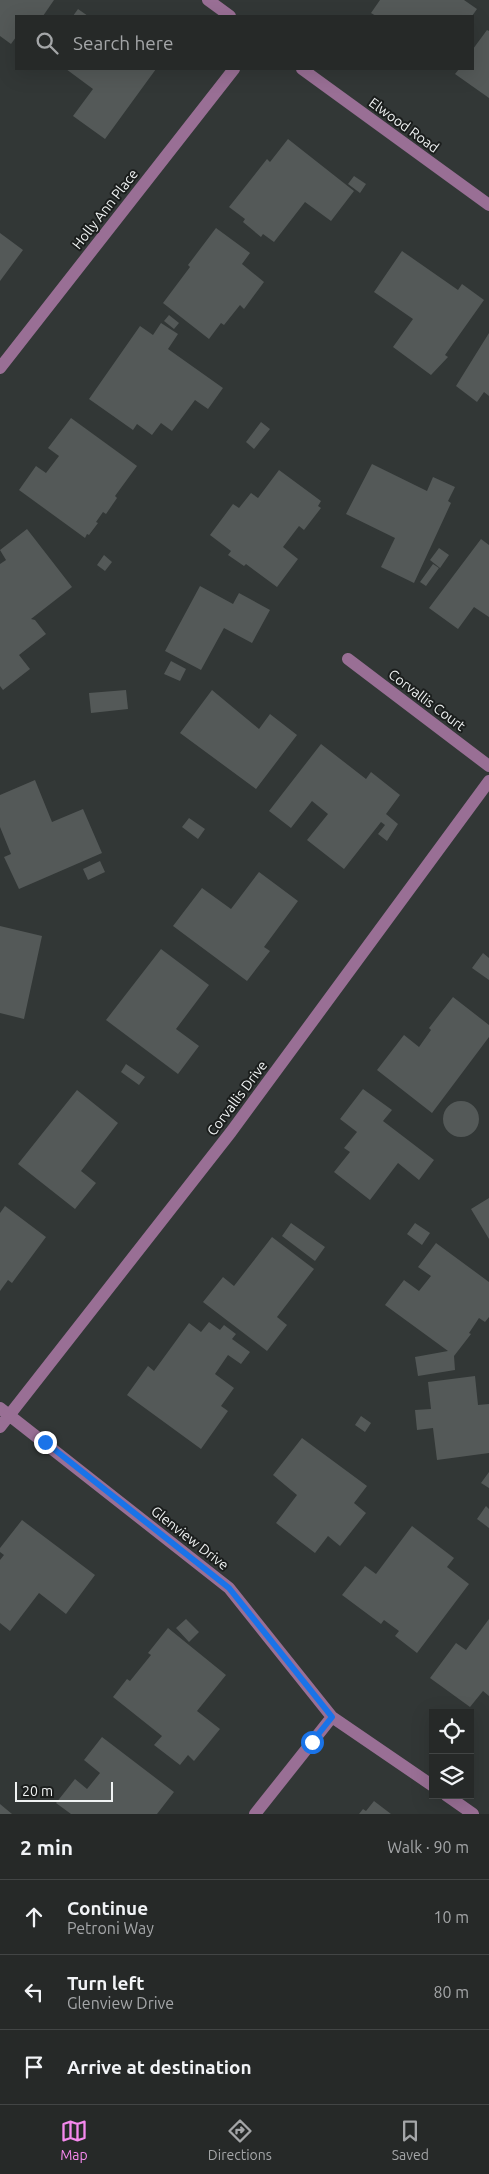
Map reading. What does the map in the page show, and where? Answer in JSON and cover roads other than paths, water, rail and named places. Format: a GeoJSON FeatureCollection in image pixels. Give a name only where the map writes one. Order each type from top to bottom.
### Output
{"type":"FeatureCollection","features":[{"type":"Feature","properties":{"kind":"street"},"geometry":{"type":"LineString","coordinates":[[208,0],[229,15]]}},
{"type":"Feature","properties":{"kind":"street","name":"Holly Ann Place"},"geometry":{"type":"LineString","coordinates":[[0,368],[233,70]]}},
{"type":"Feature","properties":{"kind":"street","name":"Elwood Road"},"geometry":{"type":"LineString","coordinates":[[303,70],[489,205]]}},
{"type":"Feature","properties":{"kind":"street","name":"Corvallis Court"},"geometry":{"type":"LineString","coordinates":[[348,659],[489,766]]}},
{"type":"Feature","properties":{"kind":"street","name":"Corvallis Drive"},"geometry":{"type":"LineString","coordinates":[[0,1427],[5,1411],[231,1132],[489,781]]}},
{"type":"Feature","properties":{"kind":"street","name":"Glenview Drive"},"geometry":{"type":"LineString","coordinates":[[5,1411],[229,1588],[332,1717],[429,1783]]}},
{"type":"Feature","properties":{"kind":"street"},"geometry":{"type":"LineString","coordinates":[[255,1814],[332,1717]]}},
{"type":"Feature","properties":{"kind":"street"},"geometry":{"type":"LineString","coordinates":[[452,1799],[473,1814]]}}]}
